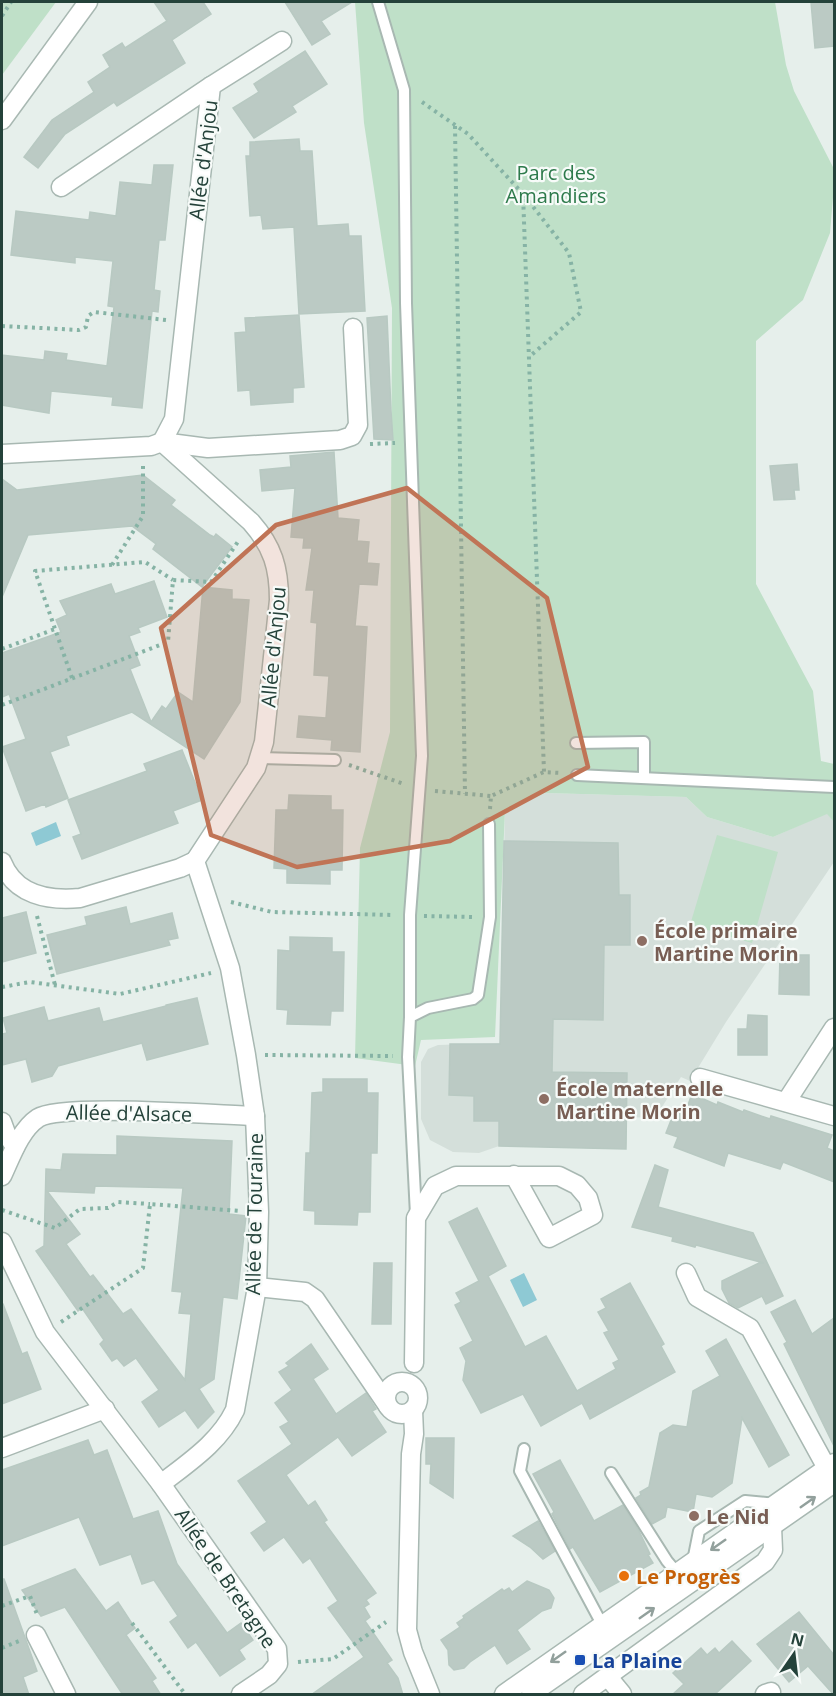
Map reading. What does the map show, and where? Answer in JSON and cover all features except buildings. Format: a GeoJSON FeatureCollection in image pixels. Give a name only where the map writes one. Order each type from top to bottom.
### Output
{"type":"FeatureCollection","features":[{"type":"Feature","properties":{"kind":"street"},"geometry":{"type":"LineString","coordinates":[[2,120],[88,2]]}},
{"type":"Feature","properties":{"kind":"street","name":"Allée d'Anjou"},"geometry":{"type":"LineString","coordinates":[[61,187],[282,41]]}},
{"type":"Feature","properties":{"kind":"street","name":"Allée d'Anjou"},"geometry":{"type":"LineString","coordinates":[[195,861],[216,832],[261,758],[279,600],[279,577],[274,558],[264,537],[251,522],[162,441],[174,419],[211,86]]}},
{"type":"Feature","properties":{"kind":"street"},"geometry":{"type":"LineString","coordinates":[[2,454],[152,446],[162,441],[208,448],[340,440],[352,436],[358,424],[353,328]]}},
{"type":"Feature","properties":{"kind":"street"},"geometry":{"type":"LineString","coordinates":[[2,862],[11,878],[31,893],[57,898],[80,898],[180,868],[195,861],[230,968],[246,1055]]}},
{"type":"Feature","properties":{"kind":"street"},"geometry":{"type":"LineString","coordinates":[[786,1102],[834,1028]]}},
{"type":"Feature","properties":{"kind":"street","name":"Allée de Touraine"},"geometry":{"type":"LineString","coordinates":[[161,1484],[218,1438],[235,1410],[257,1287],[259,1212],[255,1116],[246,1055]]}},
{"type":"Feature","properties":{"kind":"street"},"geometry":{"type":"LineString","coordinates":[[700,1078],[834,1116]]}},
{"type":"Feature","properties":{"kind":"street","name":"Allée d'Alsace"},"geometry":{"type":"LineString","coordinates":[[2,1176],[15,1147],[31,1125],[40,1117],[55,1112],[102,1111],[255,1116]]}},
{"type":"Feature","properties":{"kind":"street"},"geometry":{"type":"LineString","coordinates":[[2,1122],[15,1147]]}},
{"type":"Feature","properties":{"kind":"street"},"geometry":{"type":"LineString","coordinates":[[411,1454],[386,1397],[403,1385],[414,1363],[416,1218],[435,1186],[456,1176],[514,1175]]}},
{"type":"Feature","properties":{"kind":"street","name":"Allée de Bretagne"},"geometry":{"type":"LineString","coordinates":[[2,1242],[45,1332],[161,1484],[277,1649],[278,1664],[269,1675],[241,1695]]}},
{"type":"Feature","properties":{"kind":"street"},"geometry":{"type":"LineString","coordinates":[[687,1273],[697,1297],[750,1328],[833,1474]]}},
{"type":"Feature","properties":{"kind":"street"},"geometry":{"type":"LineString","coordinates":[[257,1287],[305,1292],[315,1299],[391,1409],[404,1414],[413,1410]]}},
{"type":"Feature","properties":{"kind":"street"},"geometry":{"type":"LineString","coordinates":[[362,1368],[403,1385],[418,1397],[413,1410],[407,1630],[412,1652],[430,1695]]}},
{"type":"Feature","properties":{"kind":"street"},"geometry":{"type":"LineString","coordinates":[[2,1448],[105,1409]]}},
{"type":"Feature","properties":{"kind":"street"},"geometry":{"type":"LineString","coordinates":[[531,1695],[608,1632],[690,1574],[776,1504],[833,1474]]}},
{"type":"Feature","properties":{"kind":"street"},"geometry":{"type":"LineString","coordinates":[[690,1574],[772,1527],[833,1474]]}},
{"type":"Feature","properties":{"kind":"street"},"geometry":{"type":"LineString","coordinates":[[583,1695],[765,1562],[773,1550],[772,1527]]}},
{"type":"Feature","properties":{"kind":"street"},"geometry":{"type":"LineString","coordinates":[[504,1695],[608,1632]]}},
{"type":"Feature","properties":{"kind":"street"},"geometry":{"type":"LineString","coordinates":[[36,1635],[66,1695]]}},
{"type":"Feature","properties":{"kind":"street"},"geometry":{"type":"LineString","coordinates":[[608,1677],[622,1695]]}},
{"type":"Feature","properties":{"kind":"lane"},"geometry":{"type":"LineString","coordinates":[[378,2],[404,90],[406,303],[422,756],[410,915],[408,1056],[416,1218]]}},
{"type":"Feature","properties":{"kind":"lane"},"geometry":{"type":"LineString","coordinates":[[576,743],[644,742],[644,778]]}},
{"type":"Feature","properties":{"kind":"lane"},"geometry":{"type":"LineString","coordinates":[[261,758],[335,760]]}},
{"type":"Feature","properties":{"kind":"lane"},"geometry":{"type":"LineString","coordinates":[[577,775],[834,787]]}},
{"type":"Feature","properties":{"kind":"lane"},"geometry":{"type":"LineString","coordinates":[[410,1017],[428,1008],[472,999],[478,995],[490,917],[489,824]]}},
{"type":"Feature","properties":{"kind":"lane"},"geometry":{"type":"LineString","coordinates":[[524,1449],[520,1471],[608,1632]]}},
{"type":"Feature","properties":{"kind":"lane"},"geometry":{"type":"LineString","coordinates":[[611,1473],[667,1561],[690,1574]]}},
{"type":"Feature","properties":{"kind":"path"},"geometry":{"type":"LineString","coordinates":[[2,16],[11,2]]}},
{"type":"Feature","properties":{"kind":"path"},"geometry":{"type":"LineString","coordinates":[[404,90],[468,134],[523,194],[569,253],[581,312],[529,357]]}},
{"type":"Feature","properties":{"kind":"path"},"geometry":{"type":"LineString","coordinates":[[455,125],[465,794]]}},
{"type":"Feature","properties":{"kind":"path"},"geometry":{"type":"LineString","coordinates":[[523,194],[544,772]]}},
{"type":"Feature","properties":{"kind":"path"},"geometry":{"type":"LineString","coordinates":[[2,326],[79,330],[86,327],[88,316],[94,312],[184,322]]}},
{"type":"Feature","properties":{"kind":"path"},"geometry":{"type":"LineString","coordinates":[[352,436],[366,444],[411,443]]}},
{"type":"Feature","properties":{"kind":"path"},"geometry":{"type":"LineString","coordinates":[[112,565],[143,516],[142,446]]}},
{"type":"Feature","properties":{"kind":"path"},"geometry":{"type":"LineString","coordinates":[[72,678],[35,572],[145,562],[173,580],[211,582],[251,522]]}},
{"type":"Feature","properties":{"kind":"path"},"geometry":{"type":"LineString","coordinates":[[2,705],[168,642],[173,580]]}},
{"type":"Feature","properties":{"kind":"path"},"geometry":{"type":"LineString","coordinates":[[2,649],[55,629]]}},
{"type":"Feature","properties":{"kind":"path"},"geometry":{"type":"LineString","coordinates":[[335,760],[419,789],[491,796],[544,772],[577,775]]}},
{"type":"Feature","properties":{"kind":"path"},"geometry":{"type":"LineString","coordinates":[[489,824],[491,796]]}},
{"type":"Feature","properties":{"kind":"path"},"geometry":{"type":"LineString","coordinates":[[31,893],[55,985]]}},
{"type":"Feature","properties":{"kind":"path"},"geometry":{"type":"LineString","coordinates":[[209,902],[230,902],[272,912],[490,917]]}},
{"type":"Feature","properties":{"kind":"path"},"geometry":{"type":"LineString","coordinates":[[2,987],[30,982],[120,994],[230,968]]}},
{"type":"Feature","properties":{"kind":"path"},"geometry":{"type":"LineString","coordinates":[[246,1055],[408,1056]]}},
{"type":"Feature","properties":{"kind":"path"},"geometry":{"type":"LineString","coordinates":[[2,1210],[56,1228],[80,1209],[108,1208],[118,1202],[259,1212]]}},
{"type":"Feature","properties":{"kind":"path"},"geometry":{"type":"LineString","coordinates":[[45,1332],[143,1268],[150,1204]]}},
{"type":"Feature","properties":{"kind":"path"},"geometry":{"type":"LineString","coordinates":[[278,1664],[333,1659],[407,1608]]}},
{"type":"Feature","properties":{"kind":"path"},"geometry":{"type":"LineString","coordinates":[[132,1623],[185,1695]]}},
{"type":"Feature","properties":{"kind":"highlighted area"},"geometry":{"type":"Polygon","coordinates":[[[407,488],[547,598],[588,767],[450,841],[297,867],[211,835],[161,628],[276,525],[407,488]]]}},
{"type":"Feature","properties":{"kind":"shaded area","name":"École primaire Martine Morin"},"geometry":{"type":"Polygon","coordinates":[[[545,793],[686,797],[707,817],[773,837],[827,813],[834,822],[834,862],[726,1022],[690,1081],[681,1077],[655,1118],[627,1117],[626,1149],[499,1146],[479,1153],[453,1152],[430,1140],[421,1119],[421,1062],[428,1049],[438,1045],[500,1043],[505,811],[545,793]]]}},
{"type":"Feature","properties":{"kind":"green space"},"geometry":{"type":"Polygon","coordinates":[[[2,2],[56,2],[2,75],[2,2]]]}},
{"type":"Feature","properties":{"kind":"green space","name":"Parc des Amandiers"},"geometry":{"type":"Polygon","coordinates":[[[355,2],[775,2],[786,65],[794,91],[834,169],[830,233],[803,300],[756,341],[756,584],[813,691],[821,761],[834,764],[834,822],[827,814],[773,837],[707,817],[686,797],[545,793],[505,811],[495,1037],[421,1040],[415,1066],[355,1058],[360,848],[390,732],[392,308],[364,123],[355,2]]]}},
{"type":"Feature","properties":{"kind":"green space"},"geometry":{"type":"Polygon","coordinates":[[[717,835],[778,852],[752,943],[690,925],[717,835]]]}},
{"type":"Feature","properties":{"kind":"water"},"geometry":{"type":"Polygon","coordinates":[[[56,822],[61,836],[36,846],[31,833],[56,822]]]}},
{"type":"Feature","properties":{"kind":"water"},"geometry":{"type":"Polygon","coordinates":[[[524,1273],[537,1300],[523,1307],[510,1280],[524,1273]]]}},
{"type":"Feature","properties":{"kind":"place","name":"École primaire Martine Morin"},"geometry":{"type":"Point","coordinates":[642,941]}},
{"type":"Feature","properties":{"kind":"place","name":"École maternelle Martine Morin"},"geometry":{"type":"Point","coordinates":[544,1099]}},
{"type":"Feature","properties":{"kind":"place","name":"Le Nid"},"geometry":{"type":"Point","coordinates":[694,1516]}},
{"type":"Feature","properties":{"kind":"place","name":"Le Progrès"},"geometry":{"type":"Point","coordinates":[624,1576]}},
{"type":"Feature","properties":{"kind":"place","name":"La Plaine"},"geometry":{"type":"Point","coordinates":[580,1660]}}]}
